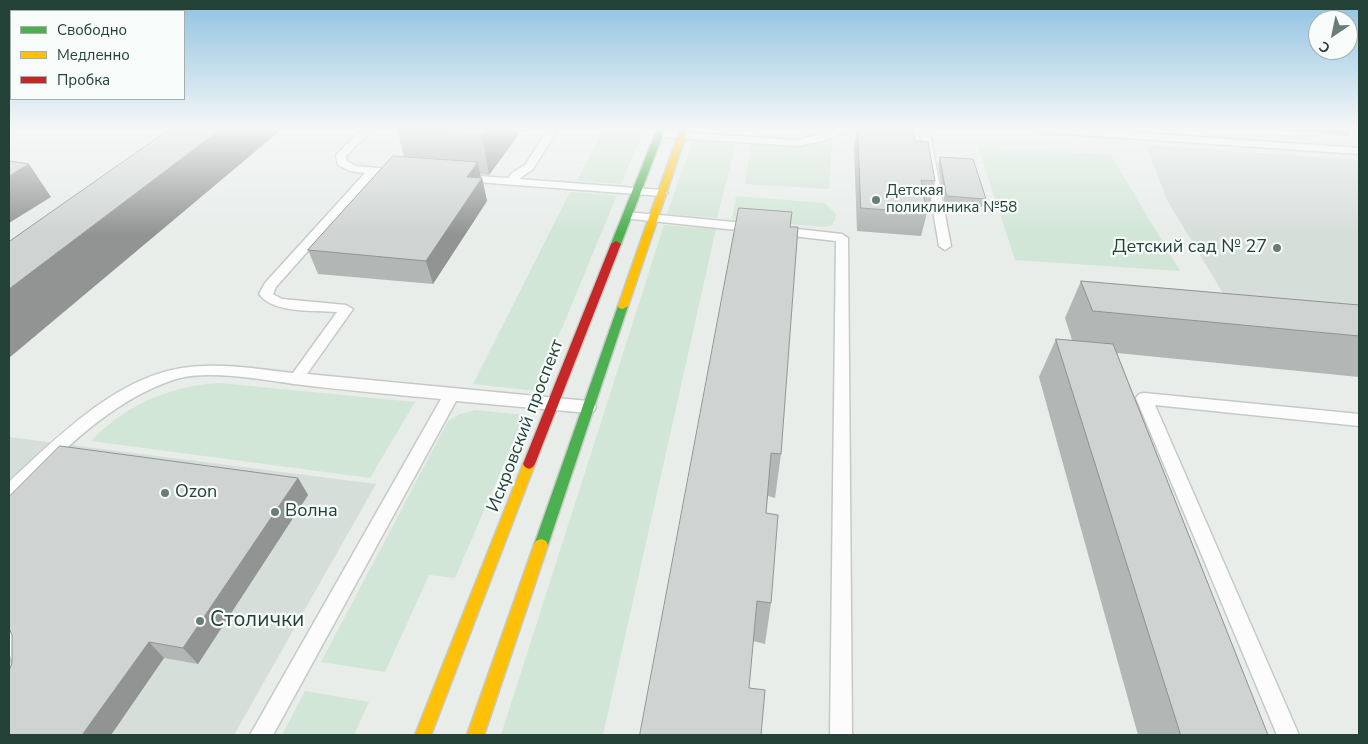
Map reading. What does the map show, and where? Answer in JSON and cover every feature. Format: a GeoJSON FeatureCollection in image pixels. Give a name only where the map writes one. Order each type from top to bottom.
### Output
{"type":"FeatureCollection","features":[{"type":"Feature","properties":{"kind":"street","name":"Искровский проспект"},"geometry":{"type":"LineString","coordinates":[[423,735],[648,164]]}},
{"type":"Feature","properties":{"kind":"street"},"geometry":{"type":"LineString","coordinates":[[475,735],[672,164]]}},
{"type":"Feature","properties":{"kind":"lane"},"geometry":{"type":"LineString","coordinates":[[343,164],[354,169],[408,174]]}},
{"type":"Feature","properties":{"kind":"lane"},"geometry":{"type":"LineString","coordinates":[[512,181],[516,174],[529,167],[531,164]]}},
{"type":"Feature","properties":{"kind":"lane"},"geometry":{"type":"LineString","coordinates":[[930,164],[944,246]]}},
{"type":"Feature","properties":{"kind":"lane"},"geometry":{"type":"LineString","coordinates":[[296,379],[346,309],[281,304],[270,300],[266,294],[270,286],[372,171]]}},
{"type":"Feature","properties":{"kind":"lane"},"geometry":{"type":"LineString","coordinates":[[448,176],[662,193]]}},
{"type":"Feature","properties":{"kind":"lane"},"geometry":{"type":"LineString","coordinates":[[627,216],[842,238],[841,735]]}},
{"type":"Feature","properties":{"kind":"lane"},"geometry":{"type":"LineString","coordinates":[[9,492],[91,419],[116,402],[168,376],[196,371],[228,371],[451,395],[588,407]]}},
{"type":"Feature","properties":{"kind":"lane"},"geometry":{"type":"LineString","coordinates":[[261,735],[451,395]]}},
{"type":"Feature","properties":{"kind":"lane"},"geometry":{"type":"LineString","coordinates":[[1288,735],[1144,398],[1359,420]]}},
{"type":"Feature","properties":{"kind":"lane"},"geometry":{"type":"LineString","coordinates":[[9,635],[20,651],[18,677]]}},
{"type":"Feature","properties":{"kind":"shaded area","name":"Детский сад № 27"},"geometry":{"type":"Polygon","coordinates":[[[1153,164],[1359,164],[1359,306],[1224,295],[1167,200],[1153,164]]]}},
{"type":"Feature","properties":{"kind":"shaded area"},"geometry":{"type":"Polygon","coordinates":[[[9,437],[376,484],[234,735],[9,735],[9,437]]]}},
{"type":"Feature","properties":{"kind":"green space"},"geometry":{"type":"Polygon","coordinates":[[[586,164],[630,164],[621,184],[577,181],[586,164]]]}},
{"type":"Feature","properties":{"kind":"green space"},"geometry":{"type":"Polygon","coordinates":[[[685,164],[731,164],[717,218],[667,214],[685,164]]]}},
{"type":"Feature","properties":{"kind":"green space"},"geometry":{"type":"Polygon","coordinates":[[[748,164],[831,164],[829,189],[745,184],[748,164]]]}},
{"type":"Feature","properties":{"kind":"green space"},"geometry":{"type":"Polygon","coordinates":[[[983,164],[1116,164],[1180,271],[1015,260],[983,164]]]}},
{"type":"Feature","properties":{"kind":"green space"},"geometry":{"type":"Polygon","coordinates":[[[570,192],[617,195],[536,391],[473,384],[570,192]]]}},
{"type":"Feature","properties":{"kind":"green space"},"geometry":{"type":"Polygon","coordinates":[[[736,196],[825,203],[836,214],[835,220],[832,225],[824,227],[732,219],[736,196]]]}},
{"type":"Feature","properties":{"kind":"green space"},"geometry":{"type":"Polygon","coordinates":[[[664,225],[716,229],[603,735],[501,735],[664,225]]]}},
{"type":"Feature","properties":{"kind":"green space"},"geometry":{"type":"Polygon","coordinates":[[[220,383],[415,402],[370,478],[91,441],[119,417],[150,399],[183,388],[220,383]]]}},
{"type":"Feature","properties":{"kind":"green space"},"geometry":{"type":"Polygon","coordinates":[[[476,410],[525,415],[455,578],[429,575],[385,672],[321,662],[448,421],[460,414],[476,410]]]}},
{"type":"Feature","properties":{"kind":"green space"},"geometry":{"type":"Polygon","coordinates":[[[305,691],[369,702],[354,735],[282,735],[305,691]]]}},
{"type":"Feature","properties":{"kind":"building"},"geometry":{"type":"Polygon","coordinates":[[[9,164],[29,164],[9,176],[9,164]]]}},
{"type":"Feature","properties":{"kind":"building"},"geometry":{"type":"Polygon","coordinates":[[[121,164],[175,164],[9,289],[9,242],[121,164]]]}},
{"type":"Feature","properties":{"kind":"building"},"geometry":{"type":"Polygon","coordinates":[[[386,164],[477,164],[467,177],[482,178],[426,261],[308,250],[386,164]]]}},
{"type":"Feature","properties":{"kind":"building"},"geometry":{"type":"Polygon","coordinates":[[[859,164],[932,164],[935,181],[921,180],[927,213],[861,208],[859,164]]]}},
{"type":"Feature","properties":{"kind":"building"},"geometry":{"type":"Polygon","coordinates":[[[941,164],[975,164],[986,199],[947,196],[941,164]]]}},
{"type":"Feature","properties":{"kind":"building"},"geometry":{"type":"Polygon","coordinates":[[[739,208],[792,212],[790,227],[798,227],[781,454],[771,453],[766,513],[778,515],[771,603],[757,601],[749,688],[765,690],[761,735],[640,735],[739,208]]]}},
{"type":"Feature","properties":{"kind":"building"},"geometry":{"type":"Polygon","coordinates":[[[1081,281],[1359,305],[1359,336],[1093,311],[1081,281]]]}},
{"type":"Feature","properties":{"kind":"building"},"geometry":{"type":"Polygon","coordinates":[[[1056,339],[1113,344],[1268,735],[1181,735],[1056,339]]]}},
{"type":"Feature","properties":{"kind":"building"},"geometry":{"type":"Polygon","coordinates":[[[60,446],[298,478],[183,648],[149,642],[82,735],[9,735],[9,671],[12,663],[12,635],[9,628],[9,497],[60,446]]]}},
{"type":"Feature","properties":{"kind":"traffic: fast"},"geometry":{"type":"LineString","coordinates":[[616,244],[647,164]]}},
{"type":"Feature","properties":{"kind":"traffic: fast"},"geometry":{"type":"LineString","coordinates":[[541,545],[623,306]]}},
{"type":"Feature","properties":{"kind":"traffic: slow"},"geometry":{"type":"LineString","coordinates":[[623,306],[672,164]]}},
{"type":"Feature","properties":{"kind":"traffic: slow"},"geometry":{"type":"LineString","coordinates":[[423,735],[529,464]]}},
{"type":"Feature","properties":{"kind":"traffic: slow"},"geometry":{"type":"LineString","coordinates":[[475,735],[541,545]]}},
{"type":"Feature","properties":{"kind":"traffic: jam"},"geometry":{"type":"LineString","coordinates":[[529,464],[616,244]]}},
{"type":"Feature","properties":{"kind":"place","name":"Детская поликлиника №58"},"geometry":{"type":"Point","coordinates":[876,200]}},
{"type":"Feature","properties":{"kind":"place","name":"Детский сад № 27"},"geometry":{"type":"Point","coordinates":[1277,248]}},
{"type":"Feature","properties":{"kind":"place","name":"Ozon"},"geometry":{"type":"Point","coordinates":[165,493]}},
{"type":"Feature","properties":{"kind":"place","name":"Волна"},"geometry":{"type":"Point","coordinates":[275,512]}},
{"type":"Feature","properties":{"kind":"place","name":"Столички"},"geometry":{"type":"Point","coordinates":[200,621]}}]}
